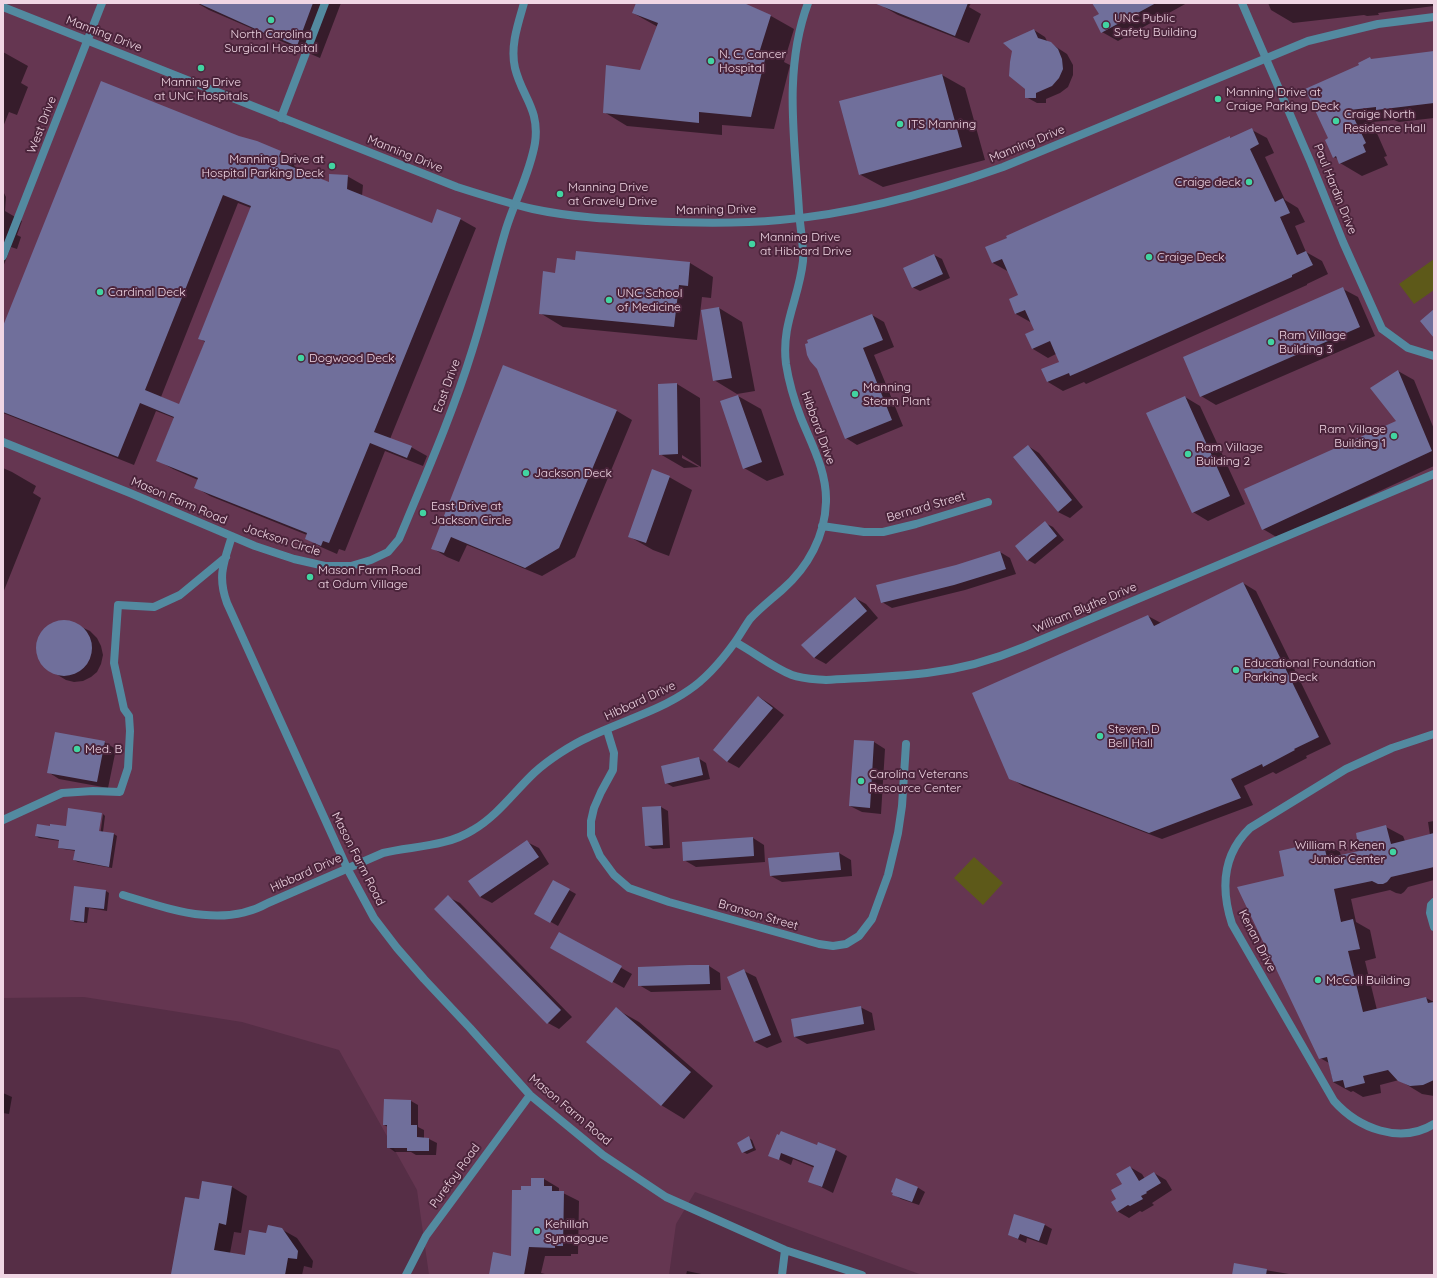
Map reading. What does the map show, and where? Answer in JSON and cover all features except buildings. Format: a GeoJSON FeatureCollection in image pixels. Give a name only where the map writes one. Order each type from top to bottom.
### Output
{"type":"FeatureCollection","features":[{"type":"Feature","properties":{"kind":"street","name":"West Drive"},"geometry":{"type":"LineString","coordinates":[[3,256],[102,3]]}},
{"type":"Feature","properties":{"kind":"street"},"geometry":{"type":"LineString","coordinates":[[281,118],[325,3]]}},
{"type":"Feature","properties":{"kind":"street","name":"East Drive"},"geometry":{"type":"LineString","coordinates":[[371,560],[388,552],[398,539],[410,514],[472,351],[507,228],[527,175],[533,154],[536,134],[534,116],[531,105],[515,68],[513,56],[515,36],[524,3]]}},
{"type":"Feature","properties":{"kind":"street","name":"Hibbard Drive"},"geometry":{"type":"LineString","coordinates":[[123,895],[194,915],[219,917],[257,909],[268,902],[382,853],[458,838],[472,831],[486,821],[536,770],[588,737],[644,715],[688,691],[713,669],[754,615],[783,589],[804,565],[816,545],[822,526],[826,501],[823,477],[794,400],[786,362],[786,328],[803,262],[793,88],[798,36],[808,3]]}},
{"type":"Feature","properties":{"kind":"street","name":"Paul Hardin Drive"},"geometry":{"type":"LineString","coordinates":[[1242,3],[1311,163],[1343,242],[1382,329],[1408,348],[1434,356]]}},
{"type":"Feature","properties":{"kind":"street","name":"Manning Drive"},"geometry":{"type":"LineString","coordinates":[[3,7],[457,187],[534,209],[580,216],[676,223],[728,223],[800,218],[897,199],[975,177],[1099,128],[1308,41],[1378,24],[1434,17]]}},
{"type":"Feature","properties":{"kind":"street","name":"Mason Farm Road"},"geometry":{"type":"LineString","coordinates":[[3,442],[232,536],[221,581],[227,603],[346,868],[374,918],[397,948],[530,1095],[603,1155],[666,1197],[785,1250],[862,1275]]}},
{"type":"Feature","properties":{"kind":"street","name":"William Blythe Drive"},"geometry":{"type":"LineString","coordinates":[[735,642],[793,675],[814,679],[826,680],[927,673],[969,666],[1024,647],[1434,474]]}},
{"type":"Feature","properties":{"kind":"street","name":"Bernard Street"},"geometry":{"type":"LineString","coordinates":[[822,526],[864,532],[883,532],[916,524],[988,502]]}},
{"type":"Feature","properties":{"kind":"street","name":"Jackson Circle"},"geometry":{"type":"LineString","coordinates":[[232,536],[287,557],[324,566],[351,566],[371,560]]}},
{"type":"Feature","properties":{"kind":"street"},"geometry":{"type":"LineString","coordinates":[[3,820],[62,793],[93,791],[120,792],[128,768],[130,731],[129,716],[124,709],[114,663],[118,605],[154,607],[180,595],[226,557]]}},
{"type":"Feature","properties":{"kind":"street","name":"Branson Street"},"geometry":{"type":"LineString","coordinates":[[607,730],[614,753],[613,770],[594,808],[591,821],[591,835],[600,856],[614,875],[629,888],[669,902],[819,944],[833,946],[846,944],[859,936],[872,919],[888,875],[902,806],[906,744]]}},
{"type":"Feature","properties":{"kind":"street","name":"Kenan Drive"},"geometry":{"type":"LineString","coordinates":[[1434,734],[1392,748],[1346,769],[1250,828],[1241,836],[1231,853],[1225,884],[1227,907],[1232,924],[1334,1101],[1344,1112],[1356,1121],[1384,1132],[1414,1132],[1424,1130],[1434,1124]]}},
{"type":"Feature","properties":{"kind":"street"},"geometry":{"type":"LineString","coordinates":[[1434,902],[1431,905],[1430,913],[1434,927]]}},
{"type":"Feature","properties":{"kind":"street","name":"Purefoy Road"},"geometry":{"type":"LineString","coordinates":[[406,1275],[426,1236],[530,1095]]}},
{"type":"Feature","properties":{"kind":"street"},"geometry":{"type":"LineString","coordinates":[[782,1275],[785,1250]]}},
{"type":"Feature","properties":{"kind":"shaded area"},"geometry":{"type":"Polygon","coordinates":[[[3,3],[1434,3],[1434,1275],[922,1275],[695,1192],[676,1224],[669,1275],[429,1275],[417,1190],[339,1050],[242,1022],[84,997],[3,998],[3,3]]]}},
{"type":"Feature","properties":{"kind":"shaded area"},"geometry":{"type":"Polygon","coordinates":[[[1434,259],[1434,290],[1414,304],[1399,284],[1434,259]]]}},
{"type":"Feature","properties":{"kind":"shaded area"},"geometry":{"type":"Polygon","coordinates":[[[974,857],[1003,883],[983,905],[954,878],[974,857]]]}},
{"type":"Feature","properties":{"kind":"place","name":"North Carolina Surgical Hospital"},"geometry":{"type":"Point","coordinates":[271,20]}},
{"type":"Feature","properties":{"kind":"place","name":"UNC Public Safety Building"},"geometry":{"type":"Point","coordinates":[1106,25]}},
{"type":"Feature","properties":{"kind":"place","name":"N. C. Cancer Hospital"},"geometry":{"type":"Point","coordinates":[711,61]}},
{"type":"Feature","properties":{"kind":"place","name":"Manning Drive at UNC Hospitals"},"geometry":{"type":"Point","coordinates":[201,68]}},
{"type":"Feature","properties":{"kind":"place","name":"Manning Drive at Craige Parking Deck"},"geometry":{"type":"Point","coordinates":[1218,99]}},
{"type":"Feature","properties":{"kind":"place","name":"Craige North Residence Hall"},"geometry":{"type":"Point","coordinates":[1336,121]}},
{"type":"Feature","properties":{"kind":"place","name":"ITS Manning"},"geometry":{"type":"Point","coordinates":[900,124]}},
{"type":"Feature","properties":{"kind":"place","name":"Manning Drive at Hospital Parking Deck"},"geometry":{"type":"Point","coordinates":[332,166]}},
{"type":"Feature","properties":{"kind":"place","name":"Craige deck"},"geometry":{"type":"Point","coordinates":[1249,182]}},
{"type":"Feature","properties":{"kind":"place","name":"Manning Drive at Gravely Drive"},"geometry":{"type":"Point","coordinates":[560,194]}},
{"type":"Feature","properties":{"kind":"place","name":"Manning Drive at Hibbard Drive"},"geometry":{"type":"Point","coordinates":[752,244]}},
{"type":"Feature","properties":{"kind":"place","name":"Craige Deck"},"geometry":{"type":"Point","coordinates":[1149,257]}},
{"type":"Feature","properties":{"kind":"place","name":"Cardinal Deck"},"geometry":{"type":"Point","coordinates":[100,292]}},
{"type":"Feature","properties":{"kind":"place","name":"UNC School of Medicine"},"geometry":{"type":"Point","coordinates":[609,300]}},
{"type":"Feature","properties":{"kind":"place","name":"Ram Village Building 3"},"geometry":{"type":"Point","coordinates":[1271,342]}},
{"type":"Feature","properties":{"kind":"place","name":"Dogwood Deck"},"geometry":{"type":"Point","coordinates":[301,358]}},
{"type":"Feature","properties":{"kind":"place","name":"Manning Steam Plant"},"geometry":{"type":"Point","coordinates":[855,394]}},
{"type":"Feature","properties":{"kind":"place","name":"Ram Village Building 1"},"geometry":{"type":"Point","coordinates":[1394,436]}},
{"type":"Feature","properties":{"kind":"place","name":"Ram Village Building 2"},"geometry":{"type":"Point","coordinates":[1188,454]}},
{"type":"Feature","properties":{"kind":"place","name":"Jackson Deck"},"geometry":{"type":"Point","coordinates":[526,473]}},
{"type":"Feature","properties":{"kind":"place","name":"East Drive at Jackson Circle"},"geometry":{"type":"Point","coordinates":[423,513]}},
{"type":"Feature","properties":{"kind":"place","name":"Mason Farm Road at Odum Village"},"geometry":{"type":"Point","coordinates":[310,577]}},
{"type":"Feature","properties":{"kind":"place","name":"Educational Foundation Parking Deck"},"geometry":{"type":"Point","coordinates":[1236,670]}},
{"type":"Feature","properties":{"kind":"place","name":"Steven. D Bell Hall"},"geometry":{"type":"Point","coordinates":[1100,736]}},
{"type":"Feature","properties":{"kind":"place","name":"Med. B"},"geometry":{"type":"Point","coordinates":[77,749]}},
{"type":"Feature","properties":{"kind":"place","name":"Carolina Veterans Resource Center"},"geometry":{"type":"Point","coordinates":[861,781]}},
{"type":"Feature","properties":{"kind":"place","name":"William R Kenen Junior Center"},"geometry":{"type":"Point","coordinates":[1393,852]}},
{"type":"Feature","properties":{"kind":"place","name":"McColl Building"},"geometry":{"type":"Point","coordinates":[1318,980]}},
{"type":"Feature","properties":{"kind":"place","name":"Kehillah Synagogue"},"geometry":{"type":"Point","coordinates":[537,1231]}}]}
